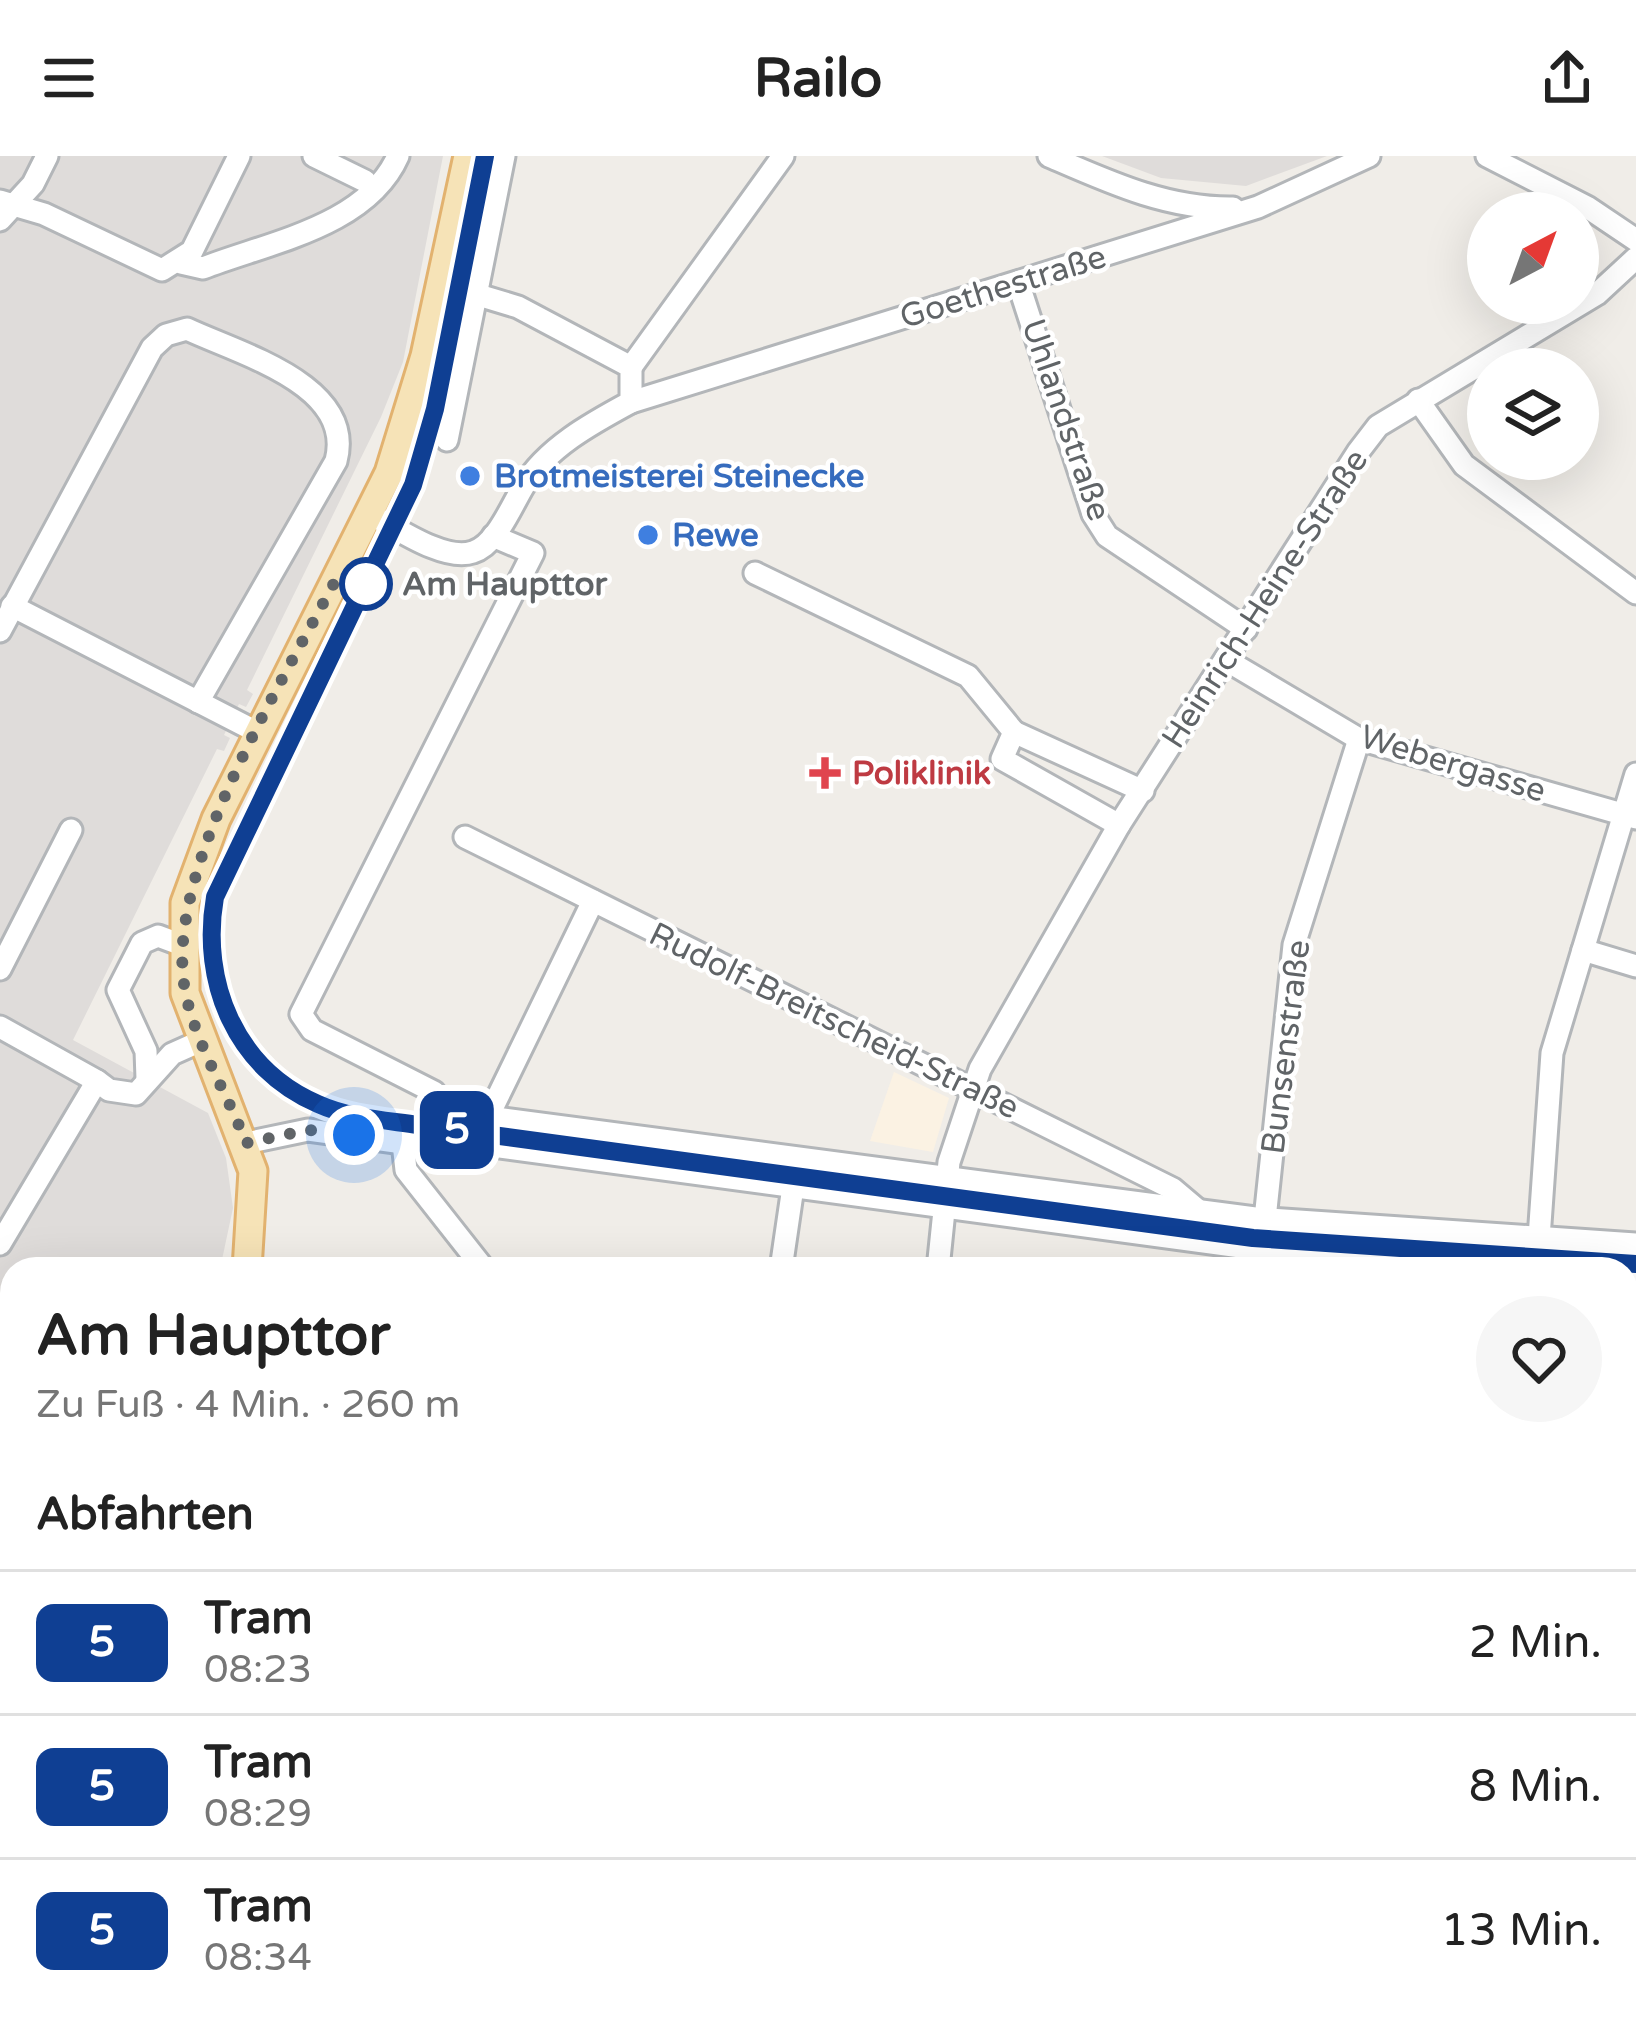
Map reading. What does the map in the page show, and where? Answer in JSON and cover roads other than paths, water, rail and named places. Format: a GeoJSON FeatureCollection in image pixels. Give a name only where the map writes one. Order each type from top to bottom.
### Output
{"type":"FeatureCollection","features":[{"type":"Feature","properties":{"kind":"main road"},"geometry":{"type":"LineString","coordinates":[[248,1257],[253,1201],[246,1143],[185,993],[185,903],[197,866],[370,514],[409,420],[468,156]]}},
{"type":"Feature","properties":{"kind":"street"},"geometry":{"type":"LineString","coordinates":[[47,156],[33,184],[5,208],[162,270],[181,263],[203,268],[361,207],[386,183],[398,156]]}},
{"type":"Feature","properties":{"kind":"street"},"geometry":{"type":"LineString","coordinates":[[181,263],[239,156]]}},
{"type":"Feature","properties":{"kind":"street"},"geometry":{"type":"LineString","coordinates":[[314,156],[365,181]]}},
{"type":"Feature","properties":{"kind":"street"},"geometry":{"type":"LineString","coordinates":[[446,440],[504,156]]}},
{"type":"Feature","properties":{"kind":"street"},"geometry":{"type":"LineString","coordinates":[[370,514],[453,553],[474,552],[494,536],[529,476],[548,457],[589,424],[631,402],[632,367],[783,156]]}},
{"type":"Feature","properties":{"kind":"street"},"geometry":{"type":"LineString","coordinates":[[1049,156],[1113,184],[1192,208],[1258,207]]}},
{"type":"Feature","properties":{"kind":"street","name":"Goethestraße"},"geometry":{"type":"LineString","coordinates":[[631,402],[1258,207],[1370,156]]}},
{"type":"Feature","properties":{"kind":"street"},"geometry":{"type":"LineString","coordinates":[[1486,156],[1587,207],[1636,240]]}},
{"type":"Feature","properties":{"kind":"street","name":"Heinrich-Heine-Straße"},"geometry":{"type":"LineString","coordinates":[[939,1257],[946,1177],[971,1090],[1119,825],[1358,452],[1378,426],[1597,294],[1636,258]]}},
{"type":"Feature","properties":{"kind":"street","name":"Uhlandstraße"},"geometry":{"type":"LineString","coordinates":[[1018,282],[1093,514],[1107,536],[1246,629]]}},
{"type":"Feature","properties":{"kind":"street"},"geometry":{"type":"LineString","coordinates":[[476,294],[518,307],[632,367]]}},
{"type":"Feature","properties":{"kind":"street"},"geometry":{"type":"LineString","coordinates":[[0,631],[152,348],[166,335],[187,328],[296,381],[330,410],[342,438],[335,461],[197,702]]}},
{"type":"Feature","properties":{"kind":"street"},"geometry":{"type":"LineString","coordinates":[[1418,400],[1464,465],[1636,593]]}},
{"type":"Feature","properties":{"kind":"street"},"geometry":{"type":"LineString","coordinates":[[448,1114],[434,1092],[312,1030],[301,1013],[533,553],[494,536]]}},
{"type":"Feature","properties":{"kind":"street"},"geometry":{"type":"LineString","coordinates":[[755,573],[968,676],[1014,732],[1143,791]]}},
{"type":"Feature","properties":{"kind":"street"},"geometry":{"type":"LineString","coordinates":[[12,606],[259,733]]}},
{"type":"Feature","properties":{"kind":"street","name":"Webergasse"},"geometry":{"type":"LineString","coordinates":[[1226,660],[1359,739],[1630,817]]}},
{"type":"Feature","properties":{"kind":"street"},"geometry":{"type":"LineString","coordinates":[[1014,732],[1002,759],[1119,825]]}},
{"type":"Feature","properties":{"kind":"street","name":"Bunsenstraße"},"geometry":{"type":"LineString","coordinates":[[1265,1219],[1294,945],[1359,739]]}},
{"type":"Feature","properties":{"kind":"street"},"geometry":{"type":"LineString","coordinates":[[1539,1238],[1550,1066],[1583,950],[1630,817],[1636,774]]}},
{"type":"Feature","properties":{"kind":"street"},"geometry":{"type":"LineString","coordinates":[[0,969],[71,830]]}},
{"type":"Feature","properties":{"kind":"street","name":"Rudolf-Breitscheid-Straße"},"geometry":{"type":"LineString","coordinates":[[465,837],[1172,1189],[1199,1211]]}},
{"type":"Feature","properties":{"kind":"street"},"geometry":{"type":"LineString","coordinates":[[488,1117],[593,901]]}},
{"type":"Feature","properties":{"kind":"street"},"geometry":{"type":"LineString","coordinates":[[147,1078],[146,1051],[118,989],[142,943],[158,936],[182,942]]}},
{"type":"Feature","properties":{"kind":"street"},"geometry":{"type":"LineString","coordinates":[[1583,950],[1636,966]]}},
{"type":"Feature","properties":{"kind":"street"},"geometry":{"type":"LineString","coordinates":[[0,1027],[109,1090],[136,1094],[172,1054],[201,1041]]}},
{"type":"Feature","properties":{"kind":"street"},"geometry":{"type":"LineString","coordinates":[[1,1240],[97,1081]]}},
{"type":"Feature","properties":{"kind":"street"},"geometry":{"type":"LineString","coordinates":[[392,1141],[448,1114],[488,1117],[1265,1219],[1636,1244]]}},
{"type":"Feature","properties":{"kind":"street"},"geometry":{"type":"LineString","coordinates":[[246,1143],[308,1130],[392,1141],[433,1138],[942,1207],[1245,1257]]}},
{"type":"Feature","properties":{"kind":"street"},"geometry":{"type":"LineString","coordinates":[[392,1141],[406,1170],[475,1257]]}},
{"type":"Feature","properties":{"kind":"street"},"geometry":{"type":"LineString","coordinates":[[783,1257],[793,1187]]}},
{"type":"Feature","properties":{"kind":"tram line"},"geometry":{"type":"LineString","coordinates":[[485,156],[435,409],[413,485],[215,897],[213,960],[219,991],[245,1046],[265,1069],[318,1104],[379,1120],[1253,1238],[1544,1257]]}},
{"type":"Feature","properties":{"kind":"tram line","name":"5"},"geometry":{"type":"LineString","coordinates":[[485,156],[435,409],[413,485],[230,856],[215,897],[210,938],[214,977],[236,1033],[262,1066],[294,1092],[351,1115],[1253,1238],[1533,1257]]}},
{"type":"Feature","properties":{"kind":"place","name":"Brotmeisterei Steinecke"},"geometry":{"type":"Point","coordinates":[470,476]}},
{"type":"Feature","properties":{"kind":"place","name":"Rewe"},"geometry":{"type":"Point","coordinates":[648,535]}},
{"type":"Feature","properties":{"kind":"place","name":"Am Haupttor"},"geometry":{"type":"Point","coordinates":[366,584]}},
{"type":"Feature","properties":{"kind":"place","name":"Poliklinik"},"geometry":{"type":"Point","coordinates":[825,773]}}]}
